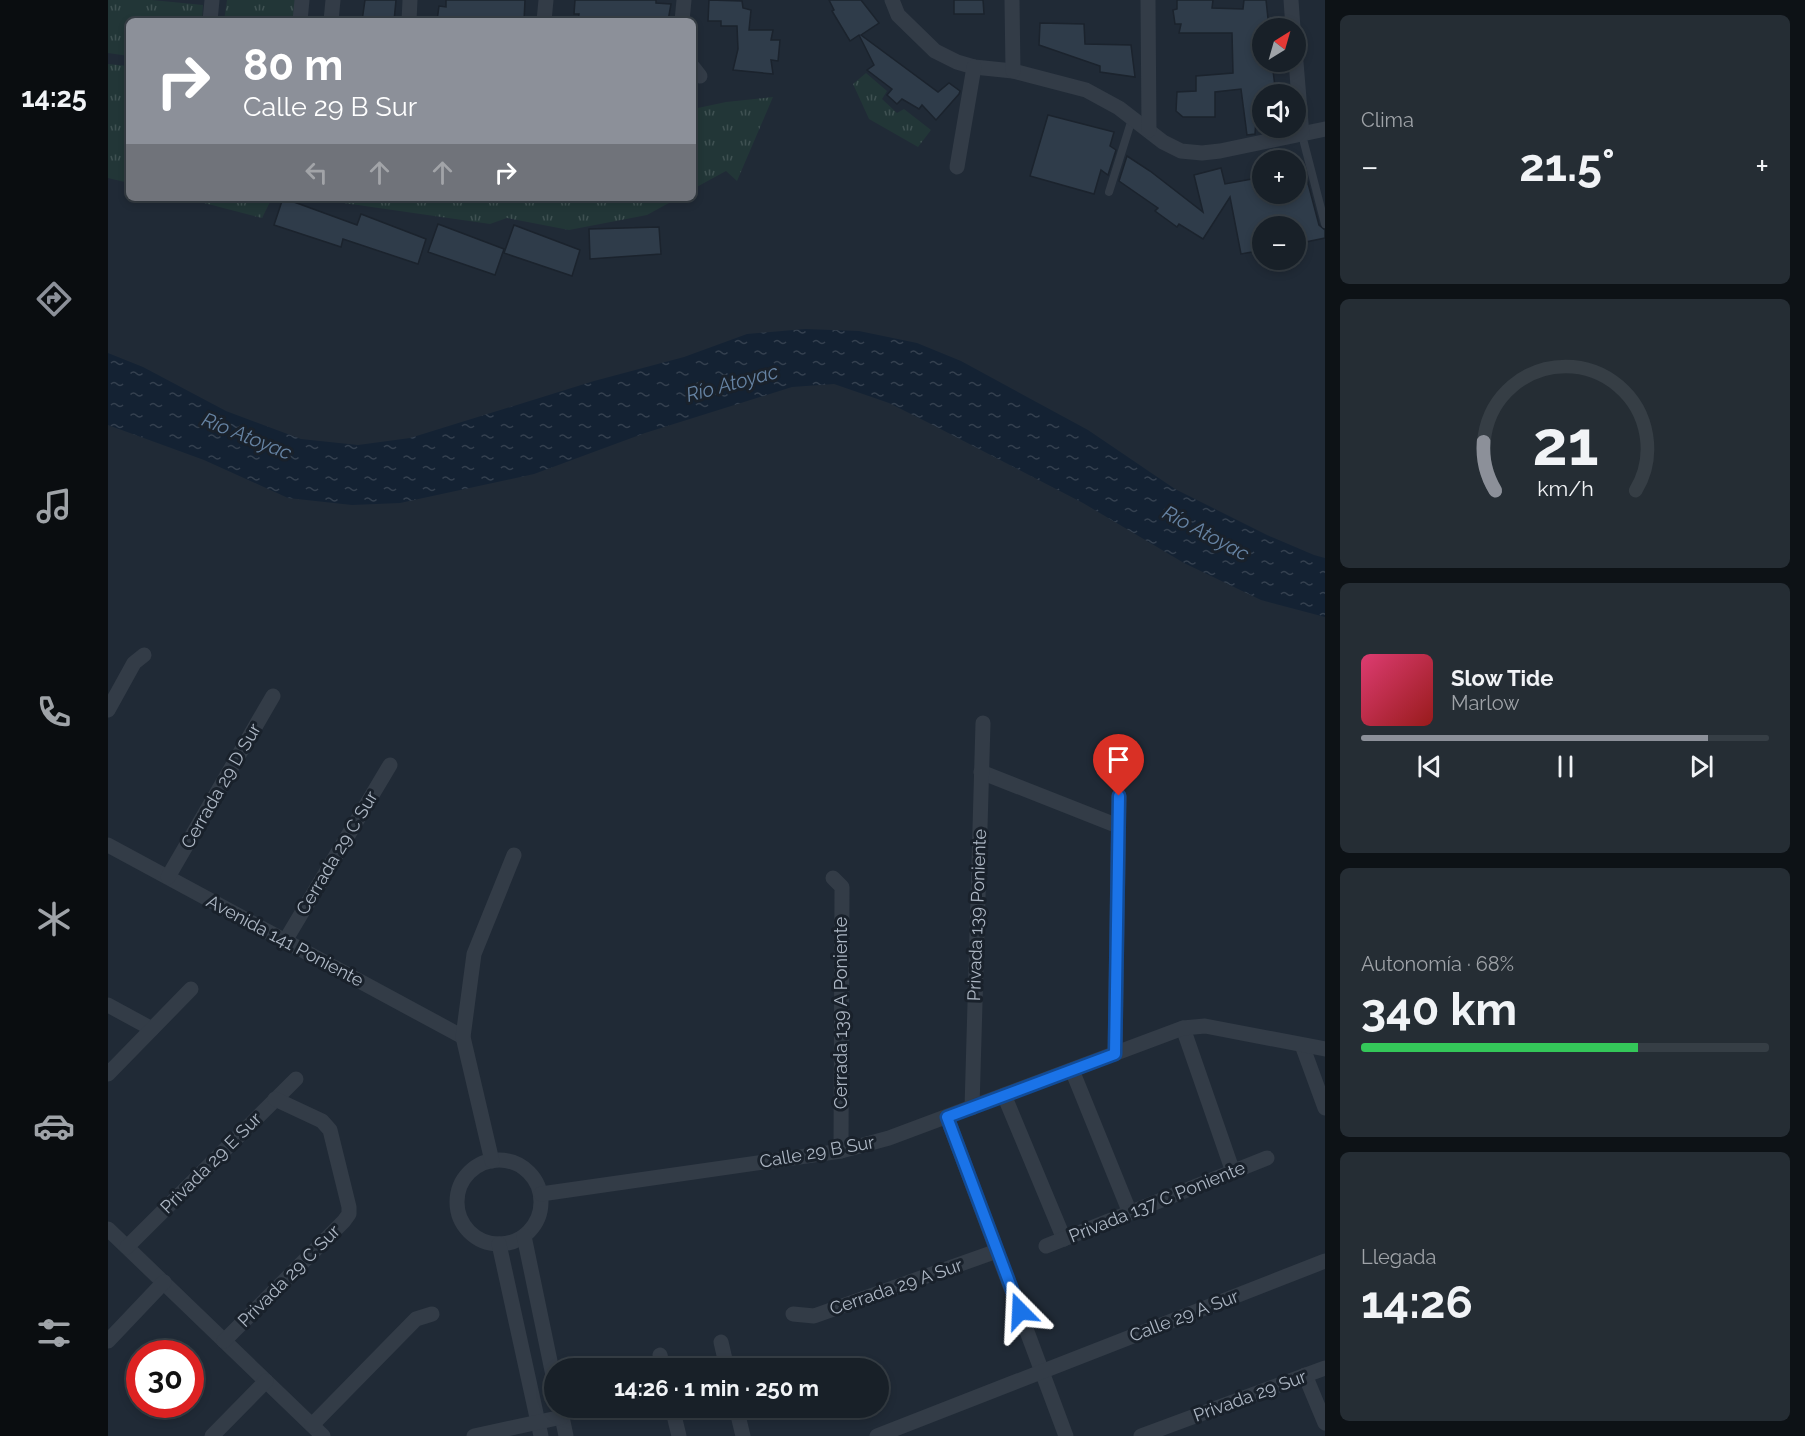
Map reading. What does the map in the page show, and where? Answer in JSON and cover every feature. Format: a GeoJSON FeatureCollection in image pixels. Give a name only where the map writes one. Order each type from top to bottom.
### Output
{"type":"FeatureCollection","features":[{"type":"Feature","properties":{"kind":"street"},"geometry":{"type":"LineString","coordinates":[[210,18],[212,0]]}},
{"type":"Feature","properties":{"kind":"street"},"geometry":{"type":"LineString","coordinates":[[300,18],[302,0]]}},
{"type":"Feature","properties":{"kind":"street"},"geometry":{"type":"LineString","coordinates":[[331,18],[333,0]]}},
{"type":"Feature","properties":{"kind":"street"},"geometry":{"type":"LineString","coordinates":[[409,18],[410,0]]}},
{"type":"Feature","properties":{"kind":"street"},"geometry":{"type":"LineString","coordinates":[[544,18],[546,0]]}},
{"type":"Feature","properties":{"kind":"street"},"geometry":{"type":"LineString","coordinates":[[682,18],[684,0]]}},
{"type":"Feature","properties":{"kind":"street"},"geometry":{"type":"LineString","coordinates":[[892,0],[898,15],[935,51],[957,62],[974,67],[1013,71],[1086,90],[1119,108],[1163,142],[1181,151],[1202,153],[1220,151],[1287,138]]}},
{"type":"Feature","properties":{"kind":"street"},"geometry":{"type":"LineString","coordinates":[[1012,0],[1013,71]]}},
{"type":"Feature","properties":{"kind":"street"},"geometry":{"type":"LineString","coordinates":[[1148,0],[1149,130]]}},
{"type":"Feature","properties":{"kind":"street"},"geometry":{"type":"LineString","coordinates":[[1291,0],[1292,18]]}},
{"type":"Feature","properties":{"kind":"street"},"geometry":{"type":"LineString","coordinates":[[957,167],[974,67]]}},
{"type":"Feature","properties":{"kind":"street"},"geometry":{"type":"LineString","coordinates":[[1306,134],[1325,129]]}},
{"type":"Feature","properties":{"kind":"street"},"geometry":{"type":"LineString","coordinates":[[108,710],[134,663],[144,655]]}},
{"type":"Feature","properties":{"kind":"street","name":"Cerrada 29 D Sur"},"geometry":{"type":"LineString","coordinates":[[168,877],[273,696]]}},
{"type":"Feature","properties":{"kind":"street","name":"Privada 139 Poniente"},"geometry":{"type":"LineString","coordinates":[[972,1108],[983,723]]}},
{"type":"Feature","properties":{"kind":"street","name":"Cerrada 29 C Sur"},"geometry":{"type":"LineString","coordinates":[[285,941],[390,765]]}},
{"type":"Feature","properties":{"kind":"street"},"geometry":{"type":"LineString","coordinates":[[981,772],[1118,826]]}},
{"type":"Feature","properties":{"kind":"street"},"geometry":{"type":"LineString","coordinates":[[1115,1054],[1119,796]]}},
{"type":"Feature","properties":{"kind":"street","name":"Avenida 141 Poniente"},"geometry":{"type":"LineString","coordinates":[[108,845],[463,1037]]}},
{"type":"Feature","properties":{"kind":"street"},"geometry":{"type":"LineString","coordinates":[[492,1161],[463,1037],[474,954],[514,855]]}},
{"type":"Feature","properties":{"kind":"street","name":"Cerrada 139 A Poniente"},"geometry":{"type":"LineString","coordinates":[[833,878],[842,887],[841,1152]]}},
{"type":"Feature","properties":{"kind":"street"},"geometry":{"type":"LineString","coordinates":[[108,1074],[191,989]]}},
{"type":"Feature","properties":{"kind":"street"},"geometry":{"type":"LineString","coordinates":[[108,1005],[152,1029]]}},
{"type":"Feature","properties":{"kind":"street","name":"Calle 29 B Sur"},"geometry":{"type":"LineString","coordinates":[[541,1194],[841,1152],[890,1138],[1183,1028],[1204,1026],[1325,1049]]}},
{"type":"Feature","properties":{"kind":"street"},"geometry":{"type":"LineString","coordinates":[[1183,1028],[1233,1172]]}},
{"type":"Feature","properties":{"kind":"street"},"geometry":{"type":"LineString","coordinates":[[1302,1045],[1325,1108]]}},
{"type":"Feature","properties":{"kind":"street"},"geometry":{"type":"LineString","coordinates":[[1072,1070],[1130,1212]]}},
{"type":"Feature","properties":{"kind":"street","name":"Privada 29 E Sur"},"geometry":{"type":"LineString","coordinates":[[127,1247],[296,1079]]}},
{"type":"Feature","properties":{"kind":"street"},"geometry":{"type":"LineString","coordinates":[[1004,1095],[1064,1239]]}},
{"type":"Feature","properties":{"kind":"street","name":"Privada 29 C Sur"},"geometry":{"type":"LineString","coordinates":[[224,1341],[349,1214],[330,1130],[322,1121],[275,1099]]}},
{"type":"Feature","properties":{"kind":"street"},"geometry":{"type":"LineString","coordinates":[[947,1117],[1066,1436]]}},
{"type":"Feature","properties":{"kind":"street","name":"Privada 137 C Poniente"},"geometry":{"type":"LineString","coordinates":[[1046,1246],[1267,1158]]}},
{"type":"Feature","properties":{"kind":"street"},"geometry":{"type":"LineString","coordinates":[[505,1160],[518,1164],[536,1182],[541,1194],[541,1210],[535,1225],[524,1236],[512,1242],[499,1244],[476,1237],[460,1218],[458,1193],[462,1181],[480,1164],[505,1160]]}},
{"type":"Feature","properties":{"kind":"street"},"geometry":{"type":"LineString","coordinates":[[108,1229],[317,1431],[416,1319],[432,1314]]}},
{"type":"Feature","properties":{"kind":"street"},"geometry":{"type":"LineString","coordinates":[[524,1236],[549,1358]]}},
{"type":"Feature","properties":{"kind":"street"},"geometry":{"type":"LineString","coordinates":[[499,1244],[539,1428]]}},
{"type":"Feature","properties":{"kind":"street","name":"Cerrada 29 A Sur"},"geometry":{"type":"LineString","coordinates":[[793,1314],[814,1316],[997,1251]]}},
{"type":"Feature","properties":{"kind":"street","name":"Calle 29 A Sur"},"geometry":{"type":"LineString","coordinates":[[1042,1372],[1325,1261]]}},
{"type":"Feature","properties":{"kind":"street"},"geometry":{"type":"LineString","coordinates":[[108,1341],[164,1282]]}},
{"type":"Feature","properties":{"kind":"street"},"geometry":{"type":"LineString","coordinates":[[721,1342],[725,1358]]}},
{"type":"Feature","properties":{"kind":"street","name":"Privada 29 Sur"},"geometry":{"type":"LineString","coordinates":[[1141,1436],[1325,1368]]}},
{"type":"Feature","properties":{"kind":"street"},"geometry":{"type":"LineString","coordinates":[[877,1436],[1042,1372]]}},
{"type":"Feature","properties":{"kind":"street"},"geometry":{"type":"LineString","coordinates":[[1305,1375],[1325,1423]]}},
{"type":"Feature","properties":{"kind":"street"},"geometry":{"type":"LineString","coordinates":[[212,1436],[266,1381]]}},
{"type":"Feature","properties":{"kind":"street"},"geometry":{"type":"LineString","coordinates":[[474,1436],[539,1428],[553,1418]]}},
{"type":"Feature","properties":{"kind":"street"},"geometry":{"type":"LineString","coordinates":[[562,1418],[566,1436]]}},
{"type":"Feature","properties":{"kind":"street"},"geometry":{"type":"LineString","coordinates":[[675,1418],[679,1436]]}},
{"type":"Feature","properties":{"kind":"street"},"geometry":{"type":"LineString","coordinates":[[739,1418],[743,1436]]}},
{"type":"Feature","properties":{"kind":"lane"},"geometry":{"type":"LineString","coordinates":[[1109,192],[1133,118]]}},
{"type":"Feature","properties":{"kind":"lane"},"geometry":{"type":"LineString","coordinates":[[1303,138],[1325,224]]}},
{"type":"Feature","properties":{"kind":"green space"},"geometry":{"type":"Polygon","coordinates":[[[108,0],[152,0],[203,5],[202,18],[126,18],[126,56],[108,53],[108,0]]]}},
{"type":"Feature","properties":{"kind":"green space"},"geometry":{"type":"Polygon","coordinates":[[[227,0],[295,0],[294,18],[224,18],[227,0]]]}},
{"type":"Feature","properties":{"kind":"green space"},"geometry":{"type":"Polygon","coordinates":[[[108,64],[126,66],[126,182],[108,178],[108,64]]]}},
{"type":"Feature","properties":{"kind":"green space"},"geometry":{"type":"Polygon","coordinates":[[[866,73],[887,91],[882,99],[897,113],[904,109],[931,130],[918,147],[869,119],[853,84],[866,73]]]}},
{"type":"Feature","properties":{"kind":"green space"},"geometry":{"type":"Polygon","coordinates":[[[773,97],[737,181],[726,171],[696,187],[696,108],[726,102],[773,97]]]}},
{"type":"Feature","properties":{"kind":"green space"},"geometry":{"type":"Polygon","coordinates":[[[197,201],[270,201],[262,218],[197,201]]]}},
{"type":"Feature","properties":{"kind":"green space"},"geometry":{"type":"Polygon","coordinates":[[[330,201],[673,201],[647,215],[569,230],[507,218],[490,224],[330,201]]]}},
{"type":"Feature","properties":{"kind":"water","name":"Río Atoyac"},"geometry":{"type":"Polygon","coordinates":[[[805,329],[859,331],[917,343],[961,361],[1088,430],[1175,489],[1267,535],[1325,558],[1325,617],[1261,600],[1184,563],[1083,503],[931,424],[889,403],[834,384],[792,387],[645,433],[534,474],[400,503],[352,505],[288,498],[204,460],[108,425],[108,353],[143,367],[226,411],[301,439],[358,445],[410,438],[594,381],[684,357],[747,334],[805,329]]]}},
{"type":"Feature","properties":{"kind":"building"},"geometry":{"type":"Polygon","coordinates":[[[365,0],[396,0],[394,18],[362,18],[365,0]]]}},
{"type":"Feature","properties":{"kind":"building"},"geometry":{"type":"Polygon","coordinates":[[[446,0],[525,0],[524,18],[437,18],[439,6],[446,7],[446,0]]]}},
{"type":"Feature","properties":{"kind":"building"},"geometry":{"type":"Polygon","coordinates":[[[575,0],[656,0],[656,3],[671,4],[669,18],[578,18],[579,14],[574,14],[575,0]]]}},
{"type":"Feature","properties":{"kind":"building"},"geometry":{"type":"Polygon","coordinates":[[[709,0],[742,1],[743,8],[751,10],[749,30],[773,30],[771,40],[780,40],[778,61],[771,60],[773,74],[733,70],[738,49],[737,26],[721,26],[721,21],[708,21],[709,0]]]}},
{"type":"Feature","properties":{"kind":"building"},"geometry":{"type":"Polygon","coordinates":[[[829,0],[861,0],[879,23],[861,35],[938,92],[949,83],[960,91],[936,120],[922,105],[919,109],[902,99],[897,104],[887,95],[892,89],[867,70],[874,65],[859,35],[850,41],[832,11],[834,10],[829,0]]]}},
{"type":"Feature","properties":{"kind":"building"},"geometry":{"type":"Polygon","coordinates":[[[954,0],[983,0],[984,14],[954,14],[954,0]]]}},
{"type":"Feature","properties":{"kind":"building"},"geometry":{"type":"Polygon","coordinates":[[[1177,0],[1213,0],[1212,8],[1243,9],[1244,0],[1266,0],[1268,18],[1252,18],[1252,72],[1273,72],[1275,84],[1252,84],[1252,134],[1247,135],[1241,89],[1215,92],[1215,117],[1183,117],[1176,111],[1177,92],[1196,91],[1196,76],[1233,73],[1232,33],[1179,33],[1181,24],[1175,24],[1173,10],[1177,9],[1177,0]]]}},
{"type":"Feature","properties":{"kind":"building"},"geometry":{"type":"Polygon","coordinates":[[[1040,23],[1084,24],[1085,44],[1131,45],[1135,77],[1100,72],[1100,66],[1039,45],[1040,23]]]}},
{"type":"Feature","properties":{"kind":"building"},"geometry":{"type":"Polygon","coordinates":[[[1048,115],[1114,132],[1110,146],[1116,150],[1108,175],[1101,170],[1094,194],[1030,176],[1048,115]]]}},
{"type":"Feature","properties":{"kind":"building"},"geometry":{"type":"Polygon","coordinates":[[[1127,156],[1203,212],[1194,175],[1221,168],[1225,184],[1252,179],[1252,204],[1306,204],[1306,176],[1319,225],[1325,230],[1325,238],[1306,242],[1306,216],[1252,216],[1252,252],[1241,254],[1230,197],[1203,239],[1179,224],[1177,227],[1155,211],[1158,208],[1119,181],[1127,156]]]}},
{"type":"Feature","properties":{"kind":"building"},"geometry":{"type":"Polygon","coordinates":[[[282,201],[291,201],[357,225],[361,214],[426,239],[418,264],[343,239],[341,247],[274,225],[282,201]]]}},
{"type":"Feature","properties":{"kind":"building"},"geometry":{"type":"Polygon","coordinates":[[[438,224],[504,249],[495,275],[428,252],[438,224]]]}},
{"type":"Feature","properties":{"kind":"building"},"geometry":{"type":"Polygon","coordinates":[[[514,225],[580,250],[572,276],[504,253],[514,225]]]}},
{"type":"Feature","properties":{"kind":"building"},"geometry":{"type":"Polygon","coordinates":[[[659,227],[661,254],[590,259],[589,229],[659,227]]]}},
{"type":"Feature","properties":{"kind":"route"},"geometry":{"type":"LineString","coordinates":[[1020,1311],[947,1117],[1115,1054],[1119,796]]}}]}
